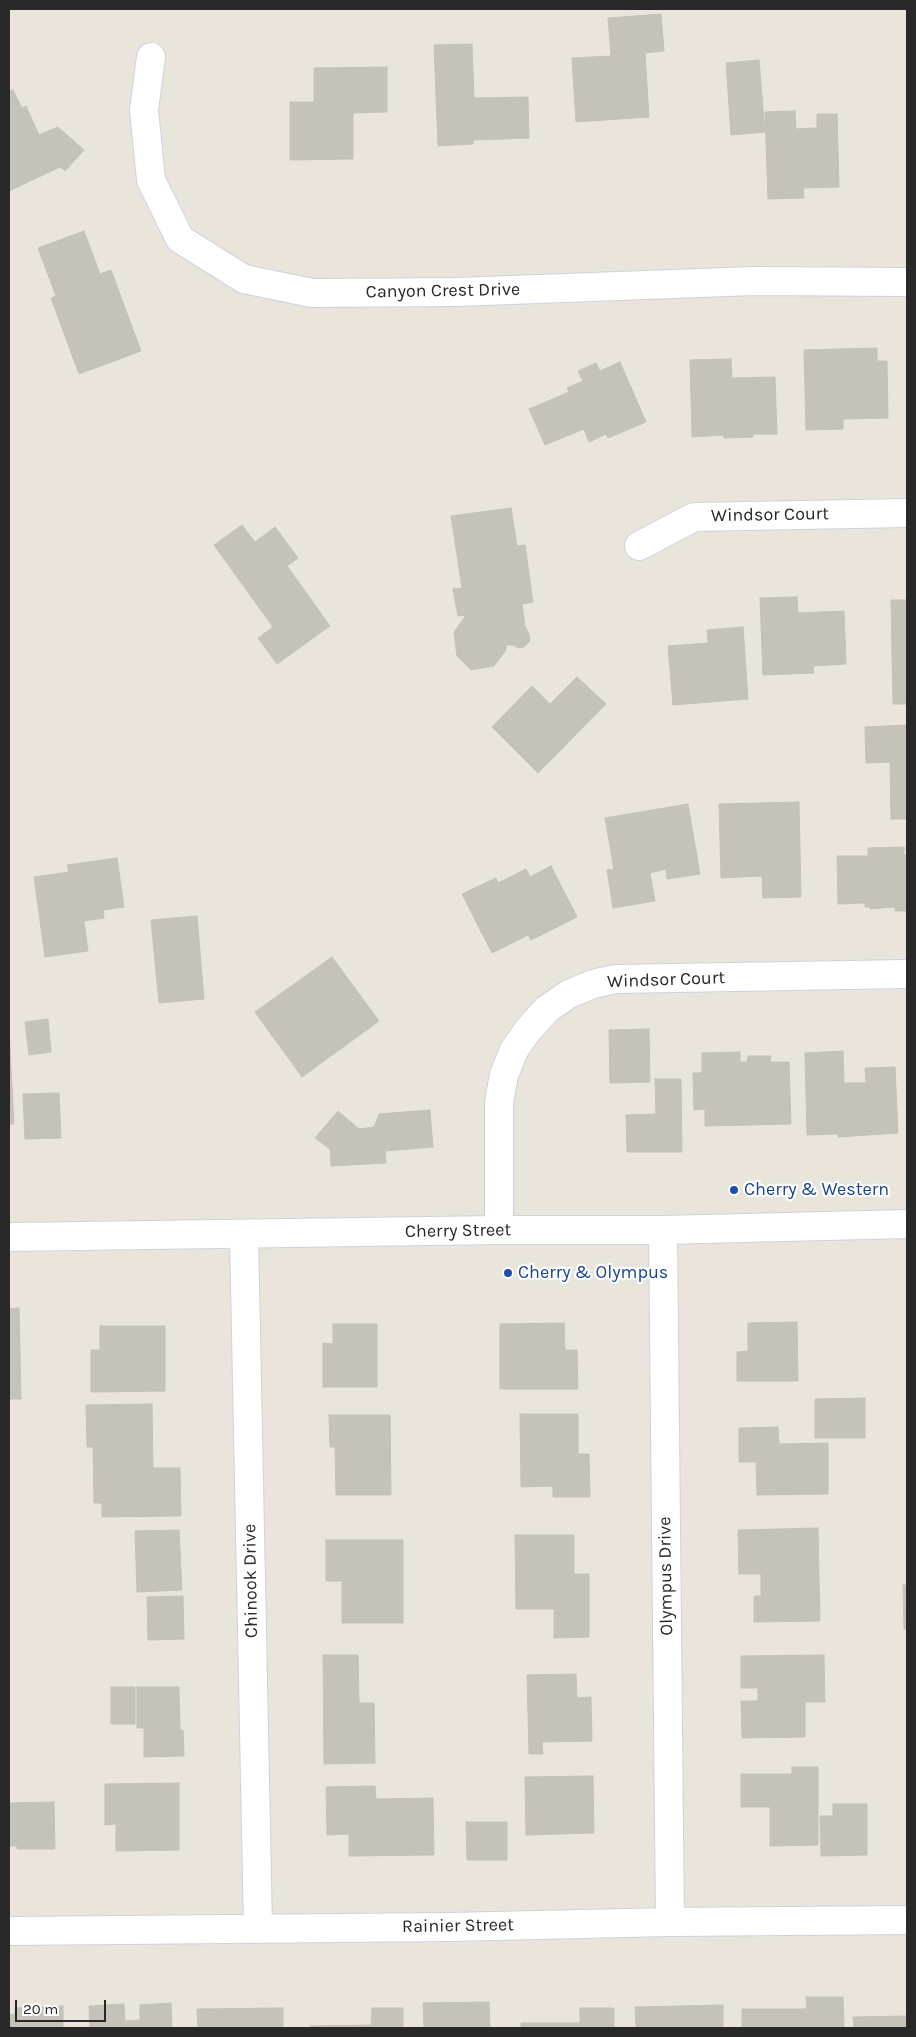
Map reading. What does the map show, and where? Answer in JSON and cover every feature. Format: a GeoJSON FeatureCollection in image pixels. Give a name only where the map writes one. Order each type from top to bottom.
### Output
{"type":"FeatureCollection","features":[{"type":"Feature","properties":{"kind":"street","name":"Canyon Crest Drive"},"geometry":{"type":"LineString","coordinates":[[151,57],[144,110],[151,180],[180,239],[244,279],[312,293],[457,292],[754,281],[907,282]]}},
{"type":"Feature","properties":{"kind":"street","name":"Windsor Court"},"geometry":{"type":"LineString","coordinates":[[639,546],[694,517],[907,513]]}},
{"type":"Feature","properties":{"kind":"street","name":"Windsor Court"},"geometry":{"type":"LineString","coordinates":[[499,1230],[499,1102],[504,1075],[514,1050],[528,1030],[547,1009],[569,994],[593,984],[615,979],[907,974]]}},
{"type":"Feature","properties":{"kind":"street","name":"Cherry Street"},"geometry":{"type":"LineString","coordinates":[[9,1237],[499,1230],[663,1230],[907,1224]]}},
{"type":"Feature","properties":{"kind":"street","name":"Olympus Drive"},"geometry":{"type":"LineString","coordinates":[[663,1230],[670,1922]]}},
{"type":"Feature","properties":{"kind":"street","name":"Chinook Drive"},"geometry":{"type":"LineString","coordinates":[[244,1234],[258,1928]]}},
{"type":"Feature","properties":{"kind":"street","name":"Rainier Street"},"geometry":{"type":"LineString","coordinates":[[9,1931],[907,1920]]}},
{"type":"Feature","properties":{"kind":"building"},"geometry":{"type":"Polygon","coordinates":[[[661,14],[664,51],[645,53],[649,117],[576,122],[572,58],[611,56],[608,18],[661,14]]]}},
{"type":"Feature","properties":{"kind":"building"},"geometry":{"type":"Polygon","coordinates":[[[472,44],[474,98],[528,97],[529,138],[473,140],[473,144],[438,146],[434,45],[472,44]]]}},
{"type":"Feature","properties":{"kind":"building"},"geometry":{"type":"Polygon","coordinates":[[[759,60],[765,132],[731,135],[726,63],[759,60]]]}},
{"type":"Feature","properties":{"kind":"building"},"geometry":{"type":"Polygon","coordinates":[[[387,67],[387,112],[353,113],[353,159],[290,160],[290,102],[314,102],[314,68],[387,67]]]}},
{"type":"Feature","properties":{"kind":"building"},"geometry":{"type":"Polygon","coordinates":[[[13,90],[22,108],[26,106],[39,135],[58,127],[84,150],[65,171],[60,167],[9,191],[9,92],[13,90]]]}},
{"type":"Feature","properties":{"kind":"building"},"geometry":{"type":"Polygon","coordinates":[[[795,111],[796,129],[817,128],[817,114],[837,114],[839,187],[803,188],[804,198],[768,199],[765,112],[795,111]]]}},
{"type":"Feature","properties":{"kind":"building"},"geometry":{"type":"Polygon","coordinates":[[[84,231],[100,274],[111,270],[141,351],[79,374],[51,298],[56,296],[38,248],[84,231]]]}},
{"type":"Feature","properties":{"kind":"building"},"geometry":{"type":"Polygon","coordinates":[[[877,348],[877,361],[887,361],[888,418],[843,419],[843,429],[806,430],[804,350],[877,348]]]}},
{"type":"Feature","properties":{"kind":"building"},"geometry":{"type":"Polygon","coordinates":[[[731,359],[732,378],[775,377],[777,434],[753,434],[753,437],[724,438],[723,435],[692,437],[690,360],[731,359]]]}},
{"type":"Feature","properties":{"kind":"building"},"geometry":{"type":"Polygon","coordinates":[[[620,362],[646,422],[608,438],[606,434],[589,442],[584,429],[545,445],[529,409],[569,392],[567,388],[583,381],[578,371],[596,363],[600,371],[620,362]]]}},
{"type":"Feature","properties":{"kind":"building"},"geometry":{"type":"Polygon","coordinates":[[[511,508],[517,546],[525,545],[533,602],[522,604],[525,626],[530,641],[524,647],[518,648],[514,645],[506,645],[506,650],[494,666],[471,670],[457,656],[454,632],[466,615],[458,616],[453,589],[462,588],[451,516],[511,508]]]}},
{"type":"Feature","properties":{"kind":"building"},"geometry":{"type":"Polygon","coordinates":[[[242,525],[255,542],[275,527],[298,558],[287,566],[330,626],[277,664],[258,638],[273,627],[214,545],[242,525]]]}},
{"type":"Feature","properties":{"kind":"building"},"geometry":{"type":"Polygon","coordinates":[[[797,597],[798,613],[844,611],[846,664],[813,666],[814,673],[763,675],[760,598],[797,597]]]}},
{"type":"Feature","properties":{"kind":"building"},"geometry":{"type":"Polygon","coordinates":[[[891,600],[907,600],[907,704],[893,704],[891,600]]]}},
{"type":"Feature","properties":{"kind":"building"},"geometry":{"type":"Polygon","coordinates":[[[743,627],[748,699],[673,705],[668,646],[708,643],[707,630],[743,627]]]}},
{"type":"Feature","properties":{"kind":"building"},"geometry":{"type":"Polygon","coordinates":[[[577,677],[606,704],[538,773],[492,727],[532,686],[550,704],[577,677]]]}},
{"type":"Feature","properties":{"kind":"building"},"geometry":{"type":"Polygon","coordinates":[[[907,725],[907,819],[891,819],[890,762],[866,763],[865,727],[907,725]]]}},
{"type":"Feature","properties":{"kind":"building"},"geometry":{"type":"Polygon","coordinates":[[[799,802],[801,897],[763,898],[762,876],[721,878],[719,804],[799,802]]]}},
{"type":"Feature","properties":{"kind":"building"},"geometry":{"type":"Polygon","coordinates":[[[688,804],[700,874],[667,879],[666,869],[650,873],[655,901],[613,908],[607,870],[614,869],[605,818],[688,804]]]}},
{"type":"Feature","properties":{"kind":"building"},"geometry":{"type":"Polygon","coordinates":[[[904,847],[904,855],[907,855],[907,911],[895,911],[895,907],[870,909],[870,907],[865,907],[865,903],[838,904],[837,856],[868,856],[868,848],[904,847]]]}},
{"type":"Feature","properties":{"kind":"building"},"geometry":{"type":"Polygon","coordinates":[[[117,858],[124,907],[103,910],[104,918],[84,921],[88,951],[45,957],[34,877],[69,872],[67,865],[117,858]]]}},
{"type":"Feature","properties":{"kind":"building"},"geometry":{"type":"Polygon","coordinates":[[[551,866],[577,917],[531,940],[528,935],[492,953],[462,894],[496,878],[498,883],[526,869],[530,877],[551,866]]]}},
{"type":"Feature","properties":{"kind":"building"},"geometry":{"type":"Polygon","coordinates":[[[197,916],[204,999],[159,1003],[151,920],[197,916]]]}},
{"type":"Feature","properties":{"kind":"building"},"geometry":{"type":"Polygon","coordinates":[[[332,957],[379,1021],[302,1077],[255,1012],[332,957]]]}},
{"type":"Feature","properties":{"kind":"building"},"geometry":{"type":"Polygon","coordinates":[[[48,1019],[51,1052],[29,1055],[25,1022],[48,1019]]]}},
{"type":"Feature","properties":{"kind":"building"},"geometry":{"type":"Polygon","coordinates":[[[649,1029],[650,1082],[610,1083],[609,1030],[649,1029]]]}},
{"type":"Feature","properties":{"kind":"building"},"geometry":{"type":"Polygon","coordinates":[[[9,1030],[14,1124],[9,1124],[9,1030]]]}},
{"type":"Feature","properties":{"kind":"building"},"geometry":{"type":"Polygon","coordinates":[[[843,1051],[844,1083],[866,1083],[865,1068],[895,1067],[898,1133],[838,1137],[838,1134],[807,1135],[805,1053],[843,1051]]]}},
{"type":"Feature","properties":{"kind":"building"},"geometry":{"type":"Polygon","coordinates":[[[740,1052],[740,1062],[747,1062],[748,1056],[771,1056],[770,1062],[789,1062],[791,1124],[705,1126],[705,1109],[694,1110],[693,1073],[702,1073],[702,1053],[740,1052]]]}},
{"type":"Feature","properties":{"kind":"building"},"geometry":{"type":"Polygon","coordinates":[[[655,1079],[681,1079],[682,1152],[627,1152],[626,1115],[656,1114],[655,1079]]]}},
{"type":"Feature","properties":{"kind":"building"},"geometry":{"type":"Polygon","coordinates":[[[59,1093],[61,1138],[25,1139],[23,1094],[59,1093]]]}},
{"type":"Feature","properties":{"kind":"building"},"geometry":{"type":"Polygon","coordinates":[[[430,1110],[433,1147],[385,1151],[386,1163],[331,1166],[330,1149],[315,1138],[338,1111],[359,1129],[374,1127],[379,1114],[430,1110]]]}},
{"type":"Feature","properties":{"kind":"building"},"geometry":{"type":"Polygon","coordinates":[[[19,1308],[21,1399],[9,1399],[9,1309],[19,1308]]]}},
{"type":"Feature","properties":{"kind":"building"},"geometry":{"type":"Polygon","coordinates":[[[797,1322],[798,1381],[737,1381],[737,1352],[748,1351],[748,1323],[797,1322]]]}},
{"type":"Feature","properties":{"kind":"building"},"geometry":{"type":"Polygon","coordinates":[[[564,1323],[565,1350],[577,1350],[578,1389],[500,1389],[500,1324],[564,1323]]]}},
{"type":"Feature","properties":{"kind":"building"},"geometry":{"type":"Polygon","coordinates":[[[333,1324],[377,1324],[377,1387],[323,1387],[323,1343],[333,1344],[333,1324]]]}},
{"type":"Feature","properties":{"kind":"building"},"geometry":{"type":"Polygon","coordinates":[[[100,1326],[165,1326],[165,1391],[91,1392],[91,1350],[100,1350],[100,1326]]]}},
{"type":"Feature","properties":{"kind":"building"},"geometry":{"type":"Polygon","coordinates":[[[865,1398],[865,1438],[815,1438],[815,1399],[865,1398]]]}},
{"type":"Feature","properties":{"kind":"building"},"geometry":{"type":"Polygon","coordinates":[[[152,1404],[153,1468],[180,1468],[181,1516],[102,1517],[102,1503],[94,1503],[93,1447],[87,1447],[86,1405],[152,1404]]]}},
{"type":"Feature","properties":{"kind":"building"},"geometry":{"type":"Polygon","coordinates":[[[520,1414],[578,1414],[578,1454],[589,1454],[590,1497],[553,1497],[553,1486],[521,1487],[520,1414]]]}},
{"type":"Feature","properties":{"kind":"building"},"geometry":{"type":"Polygon","coordinates":[[[329,1415],[390,1415],[391,1495],[336,1495],[335,1447],[330,1447],[329,1415]]]}},
{"type":"Feature","properties":{"kind":"building"},"geometry":{"type":"Polygon","coordinates":[[[778,1427],[779,1444],[828,1443],[828,1494],[757,1495],[756,1462],[739,1462],[739,1428],[778,1427]]]}},
{"type":"Feature","properties":{"kind":"building"},"geometry":{"type":"Polygon","coordinates":[[[818,1528],[820,1621],[754,1622],[754,1596],[761,1596],[761,1574],[739,1574],[738,1530],[818,1528]]]}},
{"type":"Feature","properties":{"kind":"building"},"geometry":{"type":"Polygon","coordinates":[[[179,1530],[182,1590],[137,1592],[135,1531],[179,1530]]]}},
{"type":"Feature","properties":{"kind":"building"},"geometry":{"type":"Polygon","coordinates":[[[515,1535],[574,1535],[574,1574],[589,1574],[589,1637],[554,1638],[554,1609],[516,1609],[515,1535]]]}},
{"type":"Feature","properties":{"kind":"building"},"geometry":{"type":"Polygon","coordinates":[[[326,1540],[403,1540],[403,1623],[342,1623],[342,1581],[326,1581],[326,1540]]]}},
{"type":"Feature","properties":{"kind":"building"},"geometry":{"type":"Polygon","coordinates":[[[903,1585],[907,1585],[907,1629],[904,1629],[903,1585]]]}},
{"type":"Feature","properties":{"kind":"building"},"geometry":{"type":"Polygon","coordinates":[[[183,1596],[184,1639],[148,1640],[147,1597],[183,1596]]]}},
{"type":"Feature","properties":{"kind":"building"},"geometry":{"type":"Polygon","coordinates":[[[323,1655],[358,1655],[359,1703],[374,1703],[375,1763],[324,1764],[323,1655]]]}},
{"type":"Feature","properties":{"kind":"building"},"geometry":{"type":"Polygon","coordinates":[[[824,1655],[825,1702],[805,1702],[805,1737],[742,1738],[741,1701],[758,1701],[758,1688],[741,1688],[741,1656],[824,1655]]]}},
{"type":"Feature","properties":{"kind":"building"},"geometry":{"type":"Polygon","coordinates":[[[576,1674],[577,1698],[591,1697],[592,1741],[542,1742],[543,1754],[529,1754],[527,1675],[576,1674]]]}},
{"type":"Feature","properties":{"kind":"building"},"geometry":{"type":"Polygon","coordinates":[[[111,1687],[135,1687],[135,1724],[111,1724],[111,1687]]]}},
{"type":"Feature","properties":{"kind":"building"},"geometry":{"type":"Polygon","coordinates":[[[137,1687],[179,1687],[180,1730],[183,1730],[184,1756],[144,1757],[144,1728],[137,1728],[137,1687]]]}},
{"type":"Feature","properties":{"kind":"building"},"geometry":{"type":"Polygon","coordinates":[[[792,1767],[818,1767],[818,1845],[770,1846],[770,1807],[741,1807],[741,1774],[792,1774],[792,1767]]]}},
{"type":"Feature","properties":{"kind":"building"},"geometry":{"type":"Polygon","coordinates":[[[593,1776],[594,1833],[526,1835],[525,1777],[593,1776]]]}},
{"type":"Feature","properties":{"kind":"building"},"geometry":{"type":"Polygon","coordinates":[[[179,1783],[179,1850],[116,1851],[116,1824],[105,1825],[105,1784],[179,1783]]]}},
{"type":"Feature","properties":{"kind":"building"},"geometry":{"type":"Polygon","coordinates":[[[375,1786],[376,1799],[433,1798],[434,1855],[349,1856],[349,1834],[327,1835],[326,1787],[375,1786]]]}},
{"type":"Feature","properties":{"kind":"building"},"geometry":{"type":"Polygon","coordinates":[[[54,1802],[55,1849],[17,1849],[17,1846],[9,1846],[9,1803],[54,1802]]]}},
{"type":"Feature","properties":{"kind":"building"},"geometry":{"type":"Polygon","coordinates":[[[833,1804],[867,1804],[867,1855],[821,1856],[820,1816],[833,1816],[833,1804]]]}},
{"type":"Feature","properties":{"kind":"building"},"geometry":{"type":"Polygon","coordinates":[[[466,1822],[507,1822],[507,1860],[467,1860],[466,1822]]]}},
{"type":"Feature","properties":{"kind":"building"},"geometry":{"type":"Polygon","coordinates":[[[806,1997],[843,1997],[844,2028],[742,2028],[742,2009],[807,2009],[806,1997]]]}},
{"type":"Feature","properties":{"kind":"building"},"geometry":{"type":"Polygon","coordinates":[[[489,2002],[490,2028],[424,2028],[423,2003],[489,2002]]]}},
{"type":"Feature","properties":{"kind":"building"},"geometry":{"type":"Polygon","coordinates":[[[171,2003],[172,2028],[90,2028],[89,2006],[124,2004],[125,2021],[140,2020],[140,2005],[171,2003]]]}},
{"type":"Feature","properties":{"kind":"building"},"geometry":{"type":"Polygon","coordinates":[[[723,2005],[723,2028],[636,2028],[635,2007],[723,2005]]]}},
{"type":"Feature","properties":{"kind":"building"},"geometry":{"type":"Polygon","coordinates":[[[63,2006],[63,2028],[9,2028],[9,2015],[15,2014],[15,2008],[63,2006]]]}},
{"type":"Feature","properties":{"kind":"building"},"geometry":{"type":"Polygon","coordinates":[[[283,2008],[283,2028],[198,2028],[197,2009],[283,2008]]]}},
{"type":"Feature","properties":{"kind":"building"},"geometry":{"type":"Polygon","coordinates":[[[372,2008],[403,2008],[403,2028],[310,2028],[310,2026],[371,2025],[372,2008]]]}},
{"type":"Feature","properties":{"kind":"building"},"geometry":{"type":"Polygon","coordinates":[[[580,2008],[614,2008],[614,2028],[521,2028],[521,2023],[580,2023],[580,2008]]]}},
{"type":"Feature","properties":{"kind":"building"},"geometry":{"type":"Polygon","coordinates":[[[907,2016],[907,2028],[854,2028],[853,2017],[907,2016]]]}},
{"type":"Feature","properties":{"kind":"place","name":"Cherry & Western"},"geometry":{"type":"Point","coordinates":[734,1190]}},
{"type":"Feature","properties":{"kind":"place","name":"Cherry & Olympus"},"geometry":{"type":"Point","coordinates":[508,1273]}}]}
